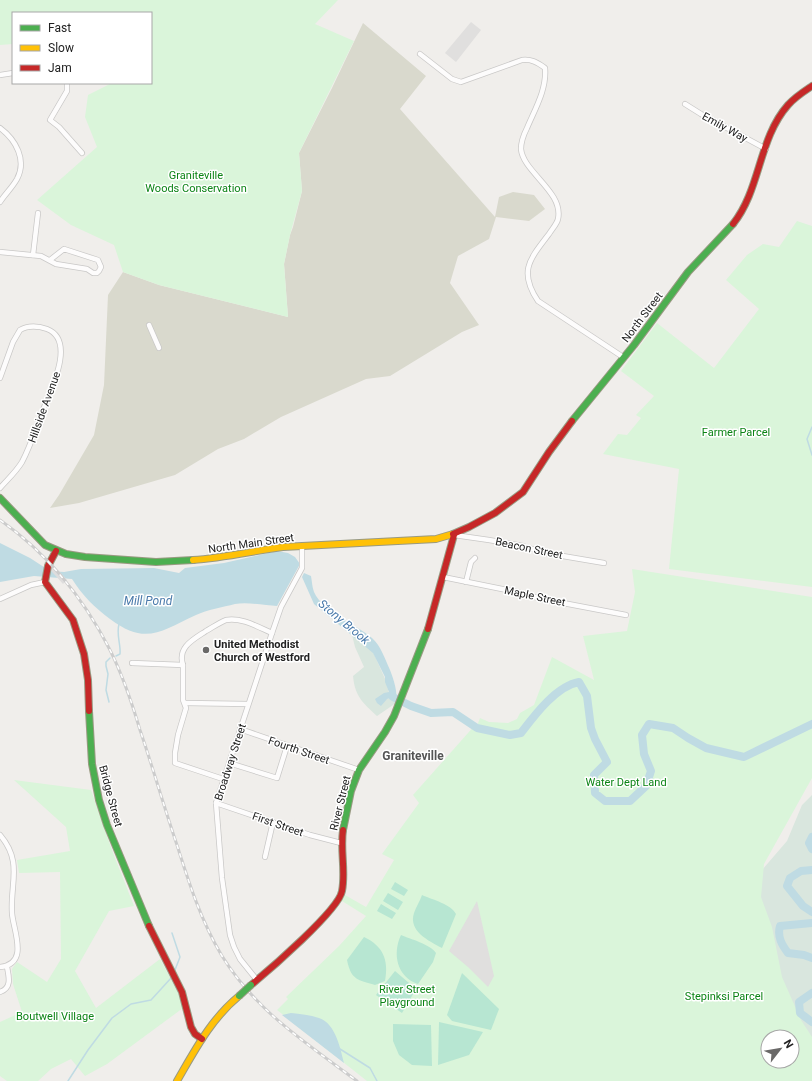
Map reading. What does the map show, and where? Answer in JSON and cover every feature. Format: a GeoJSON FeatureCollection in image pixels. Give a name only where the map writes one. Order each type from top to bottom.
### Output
{"type":"FeatureCollection","features":[{"type":"Feature","properties":{"kind":"main road","name":"North Street"},"geometry":{"type":"LineString","coordinates":[[454,534],[506,505],[523,492],[556,440],[623,357],[685,275],[724,235],[740,216],[748,202],[761,167],[770,134],[780,115],[793,100],[812,86]]}},
{"type":"Feature","properties":{"kind":"main road","name":"North Main Street"},"geometry":{"type":"LineString","coordinates":[[0,498],[49,548],[66,554],[85,557],[156,562],[219,558],[269,548],[436,539],[454,534]]}},
{"type":"Feature","properties":{"kind":"main road","name":"River Street"},"geometry":{"type":"LineString","coordinates":[[178,1081],[202,1039],[219,1014],[268,971],[323,918],[336,904],[342,893],[343,880],[341,844],[349,798],[359,770],[389,726],[398,706],[431,622],[454,534]]}},
{"type":"Feature","properties":{"kind":"main road"},"geometry":{"type":"LineString","coordinates":[[45,580],[48,568],[56,551]]}},
{"type":"Feature","properties":{"kind":"main road","name":"Bridge Street"},"geometry":{"type":"LineString","coordinates":[[45,580],[73,620],[84,654],[88,680],[92,764],[99,800],[107,825],[144,919],[182,992],[191,1027],[197,1036],[202,1039]]}},
{"type":"Feature","properties":{"kind":"street"},"geometry":{"type":"LineString","coordinates":[[420,54],[452,79],[461,82],[522,60],[529,59],[545,68],[546,78],[523,138],[521,148],[524,157],[557,202],[560,212],[558,221],[532,255],[528,266],[530,289],[538,301],[623,357]]}},
{"type":"Feature","properties":{"kind":"street"},"geometry":{"type":"LineString","coordinates":[[0,75],[12,73]]}},
{"type":"Feature","properties":{"kind":"street"},"geometry":{"type":"LineString","coordinates":[[67,84],[67,91],[50,120],[82,153]]}},
{"type":"Feature","properties":{"kind":"street","name":"Emily Way"},"geometry":{"type":"LineString","coordinates":[[685,104],[766,149]]}},
{"type":"Feature","properties":{"kind":"street"},"geometry":{"type":"LineString","coordinates":[[0,128],[16,145],[21,157],[21,166],[18,178],[0,202]]}},
{"type":"Feature","properties":{"kind":"street"},"geometry":{"type":"LineString","coordinates":[[33,255],[38,213]]}},
{"type":"Feature","properties":{"kind":"street"},"geometry":{"type":"LineString","coordinates":[[0,252],[41,256],[56,264],[87,269],[93,273],[97,273],[101,267],[98,260],[64,249],[50,260]]}},
{"type":"Feature","properties":{"kind":"street"},"geometry":{"type":"LineString","coordinates":[[149,325],[159,348]]}},
{"type":"Feature","properties":{"kind":"street","name":"Hillside Avenue"},"geometry":{"type":"LineString","coordinates":[[0,378],[13,342],[20,330],[31,327],[43,328],[52,332],[60,345],[61,359],[55,381],[29,449],[18,468],[0,488]]}},
{"type":"Feature","properties":{"kind":"street","name":"Beacon Street"},"geometry":{"type":"LineString","coordinates":[[454,534],[522,546],[545,553],[604,563]]}},
{"type":"Feature","properties":{"kind":"street","name":"Broadway Street"},"geometry":{"type":"LineString","coordinates":[[257,980],[240,959],[230,935],[222,878],[216,803],[272,633],[282,607],[302,568],[302,546]]}},
{"type":"Feature","properties":{"kind":"street"},"geometry":{"type":"LineString","coordinates":[[466,582],[471,562],[475,558]]}},
{"type":"Feature","properties":{"kind":"street","name":"Maple Street"},"geometry":{"type":"LineString","coordinates":[[443,577],[517,592],[542,599],[626,615]]}},
{"type":"Feature","properties":{"kind":"street"},"geometry":{"type":"LineString","coordinates":[[0,599],[45,580]]}},
{"type":"Feature","properties":{"kind":"street"},"geometry":{"type":"LineString","coordinates":[[223,779],[175,763],[178,735],[186,708],[183,700],[183,652],[187,644],[226,620],[231,619],[242,622],[272,633]]}},
{"type":"Feature","properties":{"kind":"street"},"geometry":{"type":"LineString","coordinates":[[132,663],[183,665]]}},
{"type":"Feature","properties":{"kind":"street"},"geometry":{"type":"LineString","coordinates":[[185,703],[248,704]]}},
{"type":"Feature","properties":{"kind":"street","name":"Fourth Street"},"geometry":{"type":"LineString","coordinates":[[240,729],[359,770]]}},
{"type":"Feature","properties":{"kind":"street"},"geometry":{"type":"LineString","coordinates":[[229,763],[277,778],[286,746]]}},
{"type":"Feature","properties":{"kind":"street","name":"First Street"},"geometry":{"type":"LineString","coordinates":[[216,803],[341,844]]}},
{"type":"Feature","properties":{"kind":"street"},"geometry":{"type":"LineString","coordinates":[[266,857],[273,822]]}},
{"type":"Feature","properties":{"kind":"street"},"geometry":{"type":"LineString","coordinates":[[0,835],[10,854],[14,868],[12,912],[18,947],[14,960],[7,967],[0,968]]}},
{"type":"Feature","properties":{"kind":"street"},"geometry":{"type":"LineString","coordinates":[[0,992],[7,988],[9,983],[10,978],[7,967]]}},
{"type":"Feature","properties":{"kind":"shaded area"},"geometry":{"type":"Polygon","coordinates":[[[471,22],[481,30],[456,62],[445,53],[471,22]]]}},
{"type":"Feature","properties":{"kind":"shaded area"},"geometry":{"type":"Polygon","coordinates":[[[363,23],[426,76],[400,109],[495,217],[499,197],[513,192],[534,195],[545,209],[529,221],[496,217],[489,239],[458,256],[450,283],[479,325],[462,332],[390,376],[366,379],[281,417],[244,439],[218,449],[175,475],[79,503],[50,508],[94,435],[104,385],[108,295],[123,272],[159,285],[288,317],[284,264],[302,191],[299,153],[363,23]]]}},
{"type":"Feature","properties":{"kind":"shaded area"},"geometry":{"type":"Polygon","coordinates":[[[352,635],[373,652],[386,681],[389,693],[387,699],[391,698],[396,703],[377,716],[363,702],[355,689],[353,676],[364,667],[355,647],[352,635]]]}},
{"type":"Feature","properties":{"kind":"shaded area"},"geometry":{"type":"Polygon","coordinates":[[[812,795],[812,1066],[800,1049],[800,1029],[790,1029],[755,878],[787,841],[802,805],[812,795]]]}},
{"type":"Feature","properties":{"kind":"shaded area"},"geometry":{"type":"Polygon","coordinates":[[[477,901],[494,976],[488,987],[449,951],[477,901]]]}},
{"type":"Feature","properties":{"kind":"green space","name":"Graniteville Woods Conservation"},"geometry":{"type":"Polygon","coordinates":[[[0,0],[338,0],[315,24],[354,41],[299,153],[302,191],[284,264],[288,317],[159,285],[123,272],[114,245],[71,225],[37,200],[97,147],[85,117],[88,95],[110,84],[152,84],[152,12],[12,12],[12,44],[0,45],[0,0]]]}},
{"type":"Feature","properties":{"kind":"green space","name":"Farmer Parcel"},"geometry":{"type":"Polygon","coordinates":[[[797,221],[812,226],[812,587],[669,569],[679,469],[603,454],[618,434],[627,435],[641,418],[636,415],[654,396],[621,371],[657,323],[714,368],[759,309],[726,280],[747,255],[763,244],[779,247],[797,221]]]}},
{"type":"Feature","properties":{"kind":"green space"},"geometry":{"type":"Polygon","coordinates":[[[632,569],[812,597],[812,778],[764,864],[761,897],[772,927],[782,977],[801,1020],[812,1037],[812,1081],[367,1081],[277,1010],[288,999],[286,997],[339,946],[366,916],[342,901],[345,895],[366,907],[394,860],[382,854],[419,803],[413,795],[476,724],[477,726],[480,718],[489,722],[508,723],[517,719],[520,713],[534,705],[552,657],[594,680],[583,636],[627,631],[635,592],[632,569]]]}},
{"type":"Feature","properties":{"kind":"green space","name":"Boutwell Village"},"geometry":{"type":"Polygon","coordinates":[[[14,780],[91,790],[113,853],[134,906],[109,911],[75,971],[96,1008],[160,959],[177,991],[183,1008],[107,1064],[85,1076],[71,1059],[51,1069],[38,1081],[7,1081],[0,1076],[0,1022],[22,1012],[13,984],[12,969],[17,962],[47,982],[61,959],[60,872],[19,873],[17,860],[70,851],[66,827],[14,780]]]}},
{"type":"Feature","properties":{"kind":"green space"},"geometry":{"type":"Polygon","coordinates":[[[395,882],[408,890],[404,896],[391,889],[395,882]]]}},
{"type":"Feature","properties":{"kind":"green space"},"geometry":{"type":"Polygon","coordinates":[[[388,893],[403,902],[398,910],[383,901],[388,893]]]}},
{"type":"Feature","properties":{"kind":"green space"},"geometry":{"type":"Polygon","coordinates":[[[422,895],[446,905],[456,914],[442,948],[421,935],[414,925],[414,913],[422,895]]]}},
{"type":"Feature","properties":{"kind":"green space"},"geometry":{"type":"Polygon","coordinates":[[[381,904],[396,913],[392,919],[377,911],[381,904]]]}},
{"type":"Feature","properties":{"kind":"green space"},"geometry":{"type":"Polygon","coordinates":[[[401,935],[425,944],[436,953],[433,962],[418,984],[405,976],[398,964],[397,950],[401,935]]]}},
{"type":"Feature","properties":{"kind":"green space"},"geometry":{"type":"Polygon","coordinates":[[[364,937],[380,949],[385,960],[385,981],[375,985],[356,978],[351,972],[347,960],[364,937]]]}},
{"type":"Feature","properties":{"kind":"green space","name":"River Street Playground"},"geometry":{"type":"Polygon","coordinates":[[[395,971],[416,989],[402,1013],[376,995],[395,971]]]}},
{"type":"Feature","properties":{"kind":"green space"},"geometry":{"type":"Polygon","coordinates":[[[462,973],[499,1009],[491,1030],[452,1021],[447,1015],[462,973]]]}},
{"type":"Feature","properties":{"kind":"green space"},"geometry":{"type":"Polygon","coordinates":[[[439,1022],[483,1032],[469,1055],[438,1065],[439,1022]]]}},
{"type":"Feature","properties":{"kind":"green space"},"geometry":{"type":"Polygon","coordinates":[[[393,1024],[431,1025],[432,1066],[412,1065],[399,1055],[393,1041],[393,1024]]]}},
{"type":"Feature","properties":{"kind":"water","name":"Mill Pond"},"geometry":{"type":"Polygon","coordinates":[[[0,543],[30,558],[50,571],[64,572],[81,569],[154,568],[179,573],[185,568],[224,563],[277,551],[288,553],[295,557],[300,564],[277,606],[250,603],[235,604],[200,613],[163,630],[144,634],[134,632],[123,627],[104,615],[84,596],[72,579],[34,576],[0,582],[0,543]]]}},
{"type":"Feature","properties":{"kind":"water"},"geometry":{"type":"Polygon","coordinates":[[[304,573],[311,576],[314,592],[325,606],[372,638],[378,645],[393,678],[396,691],[396,703],[391,698],[387,699],[381,706],[377,703],[375,699],[384,693],[389,692],[385,682],[385,677],[373,653],[314,604],[302,577],[304,573]]]}},
{"type":"Feature","properties":{"kind":"water"},"geometry":{"type":"Polygon","coordinates":[[[291,1013],[319,1018],[330,1025],[339,1044],[344,1063],[282,1015],[291,1013]]]}},
{"type":"Feature","properties":{"kind":"pier"},"geometry":{"type":"Polygon","coordinates":[[[48,559],[67,580],[63,584],[44,563],[48,559]]]}},
{"type":"Feature","properties":{"kind":"waterway"},"geometry":{"type":"LineString","coordinates":[[812,427],[807,439],[812,455]]}},
{"type":"Feature","properties":{"kind":"waterway"},"geometry":{"type":"LineString","coordinates":[[116,656],[120,654],[118,632],[119,624]]}},
{"type":"Feature","properties":{"kind":"waterway"},"geometry":{"type":"LineString","coordinates":[[109,702],[106,690],[108,674],[106,662],[110,658]]}},
{"type":"Feature","properties":{"kind":"waterway","name":"Stony Brook"},"geometry":{"type":"LineString","coordinates":[[393,697],[411,706],[431,713],[453,712],[477,728],[510,735],[521,733],[539,710],[554,695],[562,689],[579,682],[587,696],[591,728],[607,762],[594,775],[595,793],[605,801],[630,801],[646,786],[651,771],[644,754],[642,735],[649,724],[673,728],[706,748],[744,757],[812,724]]}},
{"type":"Feature","properties":{"kind":"waterway","name":"Stony Brook"},"geometry":{"type":"LineString","coordinates":[[812,837],[809,843],[812,849]]}},
{"type":"Feature","properties":{"kind":"waterway","name":"Stony Brook"},"geometry":{"type":"LineString","coordinates":[[812,870],[801,871],[790,878],[787,886],[803,906],[812,912]]}},
{"type":"Feature","properties":{"kind":"waterway","name":"Stony Brook"},"geometry":{"type":"LineString","coordinates":[[812,923],[780,926],[779,930],[782,944],[788,953],[804,955],[812,958]]}},
{"type":"Feature","properties":{"kind":"waterway"},"geometry":{"type":"LineString","coordinates":[[172,933],[180,957],[175,970]]}},
{"type":"Feature","properties":{"kind":"waterway"},"geometry":{"type":"LineString","coordinates":[[68,1081],[88,1050],[112,1018],[131,1004],[151,1000],[172,977]]}},
{"type":"Feature","properties":{"kind":"waterway","name":"Stony Brook"},"geometry":{"type":"LineString","coordinates":[[812,993],[799,1002],[800,1013],[812,1022]]}},
{"type":"Feature","properties":{"kind":"waterway"},"geometry":{"type":"LineString","coordinates":[[340,1049],[370,1068],[377,1081]]}},
{"type":"Feature","properties":{"kind":"railway"},"geometry":{"type":"LineString","coordinates":[[0,520],[33,547],[63,578],[100,631],[110,650],[130,700],[191,888],[202,916],[222,956],[235,976],[266,1010],[283,1025],[357,1081]]}},
{"type":"Feature","properties":{"kind":"traffic: fast"},"geometry":{"type":"LineString","coordinates":[[572,421],[634,345],[688,272],[733,224]]}},
{"type":"Feature","properties":{"kind":"traffic: fast"},"geometry":{"type":"LineString","coordinates":[[0,498],[45,545],[66,554],[85,557],[156,562],[193,560]]}},
{"type":"Feature","properties":{"kind":"traffic: fast"},"geometry":{"type":"LineString","coordinates":[[343,830],[351,791],[359,770],[394,716],[428,629]]}},
{"type":"Feature","properties":{"kind":"traffic: fast"},"geometry":{"type":"LineString","coordinates":[[89,711],[92,764],[99,800],[107,825],[149,926]]}},
{"type":"Feature","properties":{"kind":"traffic: fast"},"geometry":{"type":"LineString","coordinates":[[239,996],[251,985]]}},
{"type":"Feature","properties":{"kind":"traffic: slow"},"geometry":{"type":"LineString","coordinates":[[193,560],[216,558],[283,547],[436,539],[453,534]]}},
{"type":"Feature","properties":{"kind":"traffic: slow"},"geometry":{"type":"LineString","coordinates":[[177,1081],[212,1025],[239,996]]}},
{"type":"Feature","properties":{"kind":"traffic: jam"},"geometry":{"type":"LineString","coordinates":[[733,224],[749,195],[765,148],[778,118],[791,102],[812,86]]}},
{"type":"Feature","properties":{"kind":"traffic: jam"},"geometry":{"type":"LineString","coordinates":[[453,534],[495,513],[523,492],[549,452],[572,421]]}},
{"type":"Feature","properties":{"kind":"traffic: jam"},"geometry":{"type":"LineString","coordinates":[[428,629],[454,535]]}},
{"type":"Feature","properties":{"kind":"traffic: jam"},"geometry":{"type":"LineString","coordinates":[[56,551],[48,566],[45,582],[73,620],[84,654],[88,680],[89,711]]}},
{"type":"Feature","properties":{"kind":"traffic: jam"},"geometry":{"type":"LineString","coordinates":[[251,985],[302,940],[329,912],[338,900],[342,891],[343,883],[343,830]]}},
{"type":"Feature","properties":{"kind":"traffic: jam"},"geometry":{"type":"LineString","coordinates":[[149,926],[182,992],[191,1027],[195,1034],[202,1039]]}},
{"type":"Feature","properties":{"kind":"place","name":"United Methodist Church of Westford"},"geometry":{"type":"Point","coordinates":[206,650]}},
{"type":"Feature","properties":{"kind":"district","name":"Graniteville"},"geometry":{"type":"Point","coordinates":[413,756]}},
{"type":"Feature","properties":{"kind":"park label","name":"Water Dept Land"},"geometry":{"type":"Point","coordinates":[626,782]}},
{"type":"Feature","properties":{"kind":"park label","name":"Stepinksi Parcel"},"geometry":{"type":"Point","coordinates":[724,996]}}]}
